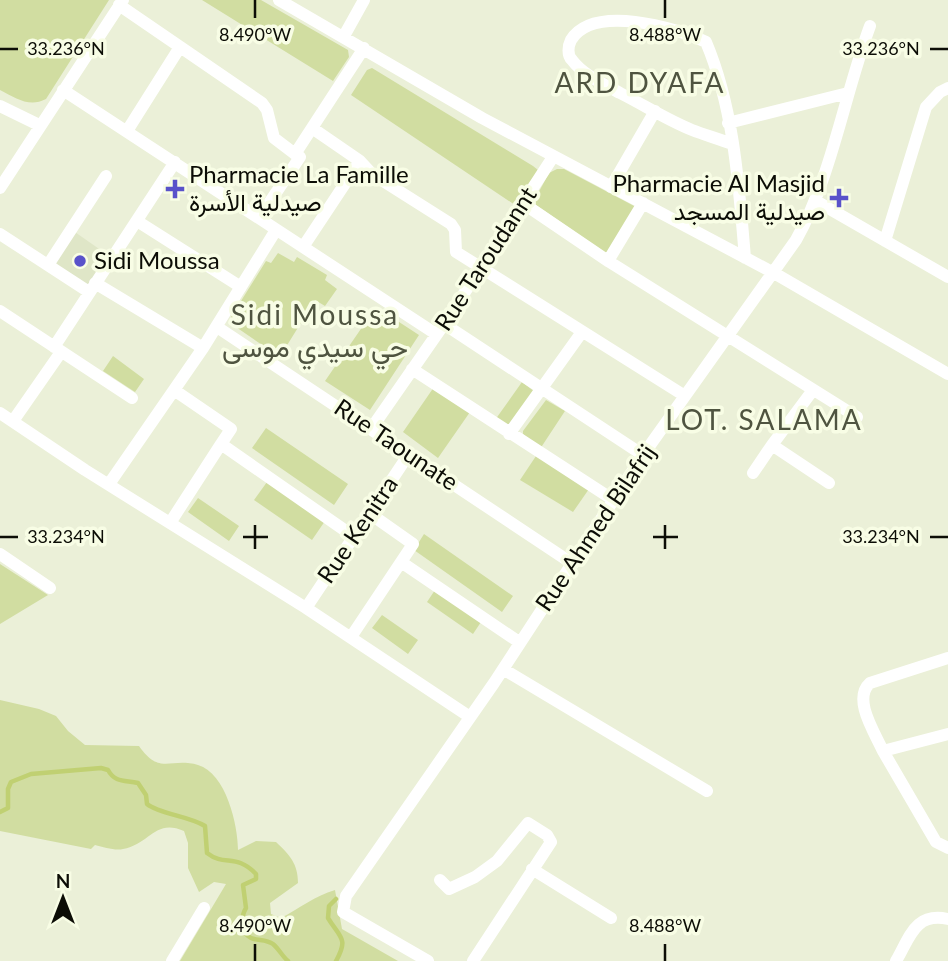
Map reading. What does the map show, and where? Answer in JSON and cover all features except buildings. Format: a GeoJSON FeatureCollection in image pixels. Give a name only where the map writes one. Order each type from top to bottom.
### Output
{"type":"FeatureCollection","features":[{"type":"Feature","properties":{"kind":"street"},"geometry":{"type":"LineString","coordinates":[[279,0],[482,118],[774,273],[948,373]]}},
{"type":"Feature","properties":{"kind":"street"},"geometry":{"type":"LineString","coordinates":[[344,36],[364,0]]}},
{"type":"Feature","properties":{"kind":"street"},"geometry":{"type":"LineString","coordinates":[[0,188],[121,3],[262,103],[267,110],[274,138],[300,157],[259,218]]}},
{"type":"Feature","properties":{"kind":"street"},"geometry":{"type":"LineString","coordinates":[[732,144],[690,130],[586,73],[570,59],[571,41],[582,27],[606,22],[650,24],[682,32],[706,42],[717,74],[732,144],[745,258]]}},
{"type":"Feature","properties":{"kind":"street","name":"Rue Ahmed Bilafrij"},"geometry":{"type":"LineString","coordinates":[[428,961],[343,912],[346,895],[470,717],[643,456],[796,240],[816,201],[870,26]]}},
{"type":"Feature","properties":{"kind":"street"},"geometry":{"type":"LineString","coordinates":[[127,131],[180,47]]}},
{"type":"Feature","properties":{"kind":"street"},"geometry":{"type":"LineString","coordinates":[[295,154],[364,48]]}},
{"type":"Feature","properties":{"kind":"street"},"geometry":{"type":"LineString","coordinates":[[886,241],[926,107],[948,88]]}},
{"type":"Feature","properties":{"kind":"street"},"geometry":{"type":"LineString","coordinates":[[63,90],[276,230],[541,389],[643,456]]}},
{"type":"Feature","properties":{"kind":"street"},"geometry":{"type":"LineString","coordinates":[[728,123],[848,93]]}},
{"type":"Feature","properties":{"kind":"street"},"geometry":{"type":"LineString","coordinates":[[0,106],[39,125]]}},
{"type":"Feature","properties":{"kind":"street"},"geometry":{"type":"LineString","coordinates":[[611,187],[655,111]]}},
{"type":"Feature","properties":{"kind":"street"},"geometry":{"type":"LineString","coordinates":[[312,128],[360,160],[372,174],[452,224],[455,230],[456,252],[685,396]]}},
{"type":"Feature","properties":{"kind":"street","name":"Rue Taroudannt"},"geometry":{"type":"LineString","coordinates":[[371,429],[553,157]]}},
{"type":"Feature","properties":{"kind":"street"},"geometry":{"type":"LineString","coordinates":[[303,247],[360,160]]}},
{"type":"Feature","properties":{"kind":"street"},"geometry":{"type":"LineString","coordinates":[[13,421],[92,287],[175,162]]}},
{"type":"Feature","properties":{"kind":"street"},"geometry":{"type":"LineString","coordinates":[[48,265],[106,176]]}},
{"type":"Feature","properties":{"kind":"street"},"geometry":{"type":"LineString","coordinates":[[816,201],[948,277]]}},
{"type":"Feature","properties":{"kind":"street"},"geometry":{"type":"LineString","coordinates":[[524,204],[608,261],[857,417]]}},
{"type":"Feature","properties":{"kind":"street"},"geometry":{"type":"LineString","coordinates":[[608,261],[643,204]]}},
{"type":"Feature","properties":{"kind":"street"},"geometry":{"type":"LineString","coordinates":[[137,221],[241,287]]}},
{"type":"Feature","properties":{"kind":"street"},"geometry":{"type":"LineString","coordinates":[[109,485],[217,327],[276,230]]}},
{"type":"Feature","properties":{"kind":"street"},"geometry":{"type":"LineString","coordinates":[[0,234],[48,265],[203,348]]}},
{"type":"Feature","properties":{"kind":"street"},"geometry":{"type":"LineString","coordinates":[[0,310],[132,398]]}},
{"type":"Feature","properties":{"kind":"street","name":"Rue Taounate"},"geometry":{"type":"LineString","coordinates":[[217,327],[573,564]]}},
{"type":"Feature","properties":{"kind":"street"},"geometry":{"type":"LineString","coordinates":[[509,435],[582,332]]}},
{"type":"Feature","properties":{"kind":"street"},"geometry":{"type":"LineString","coordinates":[[412,369],[509,435],[615,501]]}},
{"type":"Feature","properties":{"kind":"street"},"geometry":{"type":"LineString","coordinates":[[170,523],[231,429],[174,390]]}},
{"type":"Feature","properties":{"kind":"street"},"geometry":{"type":"LineString","coordinates":[[753,473],[813,390]]}},
{"type":"Feature","properties":{"kind":"street"},"geometry":{"type":"LineString","coordinates":[[0,412],[109,485],[351,637],[470,717]]}},
{"type":"Feature","properties":{"kind":"street"},"geometry":{"type":"LineString","coordinates":[[221,444],[353,536]]}},
{"type":"Feature","properties":{"kind":"street"},"geometry":{"type":"LineString","coordinates":[[772,445],[830,483]]}},
{"type":"Feature","properties":{"kind":"street","name":"Rue Kenitra"},"geometry":{"type":"LineString","coordinates":[[306,608],[410,453]]}},
{"type":"Feature","properties":{"kind":"street"},"geometry":{"type":"LineString","coordinates":[[351,637],[413,544],[369,513]]}},
{"type":"Feature","properties":{"kind":"street"},"geometry":{"type":"LineString","coordinates":[[0,554],[50,588]]}},
{"type":"Feature","properties":{"kind":"street"},"geometry":{"type":"LineString","coordinates":[[401,562],[519,642]]}},
{"type":"Feature","properties":{"kind":"street"},"geometry":{"type":"LineString","coordinates":[[948,658],[870,683],[862,698],[883,751],[936,842],[948,848]]}},
{"type":"Feature","properties":{"kind":"street"},"geometry":{"type":"LineString","coordinates":[[502,669],[707,791]]}},
{"type":"Feature","properties":{"kind":"street"},"geometry":{"type":"LineString","coordinates":[[883,751],[948,734]]}},
{"type":"Feature","properties":{"kind":"street"},"geometry":{"type":"LineString","coordinates":[[440,880],[449,889],[475,877],[497,861],[527,823],[547,835],[551,842],[472,961]]}},
{"type":"Feature","properties":{"kind":"street"},"geometry":{"type":"LineString","coordinates":[[532,869],[611,918]]}},
{"type":"Feature","properties":{"kind":"street"},"geometry":{"type":"LineString","coordinates":[[172,961],[204,908]]}},
{"type":"Feature","properties":{"kind":"street"},"geometry":{"type":"LineString","coordinates":[[896,961],[917,924],[926,918],[948,919]]}},
{"type":"Feature","properties":{"kind":"shaded area","name":"Sidi Moussa"},"geometry":{"type":"Polygon","coordinates":[[[72,230],[112,258],[89,292],[48,265],[72,230]]]}},
{"type":"Feature","properties":{"kind":"green space"},"geometry":{"type":"Polygon","coordinates":[[[0,0],[109,0],[46,99],[40,102],[17,99],[0,90],[0,0]]]}},
{"type":"Feature","properties":{"kind":"green space"},"geometry":{"type":"Polygon","coordinates":[[[202,0],[261,0],[348,50],[349,57],[333,81],[202,0]]]}},
{"type":"Feature","properties":{"kind":"green space"},"geometry":{"type":"Polygon","coordinates":[[[372,68],[538,170],[518,207],[351,95],[367,70],[372,68]]]}},
{"type":"Feature","properties":{"kind":"green space"},"geometry":{"type":"Polygon","coordinates":[[[564,169],[636,207],[607,254],[536,205],[535,199],[549,173],[564,169]]]}},
{"type":"Feature","properties":{"kind":"green space"},"geometry":{"type":"Polygon","coordinates":[[[278,253],[294,262],[297,257],[327,275],[325,280],[337,289],[325,306],[315,300],[286,347],[268,349],[233,325],[231,317],[266,261],[271,263],[278,253]]]}},
{"type":"Feature","properties":{"kind":"green space"},"geometry":{"type":"Polygon","coordinates":[[[376,307],[419,335],[370,410],[325,381],[376,307]]]}},
{"type":"Feature","properties":{"kind":"green space"},"geometry":{"type":"Polygon","coordinates":[[[113,356],[144,379],[135,392],[103,371],[113,356]]]}},
{"type":"Feature","properties":{"kind":"green space"},"geometry":{"type":"Polygon","coordinates":[[[522,382],[535,392],[508,429],[495,420],[522,382]]]}},
{"type":"Feature","properties":{"kind":"green space"},"geometry":{"type":"Polygon","coordinates":[[[434,387],[470,412],[438,458],[403,432],[434,387]]]}},
{"type":"Feature","properties":{"kind":"green space"},"geometry":{"type":"Polygon","coordinates":[[[546,400],[565,411],[540,449],[523,431],[546,400]]]}},
{"type":"Feature","properties":{"kind":"green space"},"geometry":{"type":"Polygon","coordinates":[[[266,428],[348,484],[334,505],[252,448],[266,428]]]}},
{"type":"Feature","properties":{"kind":"green space"},"geometry":{"type":"Polygon","coordinates":[[[536,456],[589,489],[573,512],[520,480],[536,456]]]}},
{"type":"Feature","properties":{"kind":"green space"},"geometry":{"type":"Polygon","coordinates":[[[267,482],[325,521],[312,540],[254,500],[267,482]]]}},
{"type":"Feature","properties":{"kind":"green space"},"geometry":{"type":"Polygon","coordinates":[[[198,498],[239,526],[229,541],[188,512],[198,498]]]}},
{"type":"Feature","properties":{"kind":"green space"},"geometry":{"type":"Polygon","coordinates":[[[424,534],[513,596],[502,612],[414,550],[424,534]]]}},
{"type":"Feature","properties":{"kind":"green space"},"geometry":{"type":"Polygon","coordinates":[[[0,564],[48,595],[0,624],[0,564]]]}},
{"type":"Feature","properties":{"kind":"green space"},"geometry":{"type":"Polygon","coordinates":[[[435,590],[481,622],[473,634],[427,602],[435,590]]]}},
{"type":"Feature","properties":{"kind":"green space"},"geometry":{"type":"Polygon","coordinates":[[[382,615],[418,640],[408,654],[372,628],[382,615]]]}},
{"type":"Feature","properties":{"kind":"green space"},"geometry":{"type":"Polygon","coordinates":[[[0,700],[56,716],[68,731],[85,745],[139,746],[153,761],[166,764],[188,763],[208,770],[223,789],[233,814],[238,850],[256,841],[276,842],[295,865],[298,883],[270,903],[271,914],[281,918],[335,890],[342,929],[398,961],[180,961],[226,884],[214,882],[199,892],[188,868],[188,843],[184,831],[174,828],[159,830],[132,846],[120,849],[95,845],[91,849],[0,831],[0,700]]]}},
{"type":"Feature","properties":{"kind":"waterway"},"geometry":{"type":"LineString","coordinates":[[0,812],[8,808],[8,789],[11,782],[31,774],[101,768],[108,770],[117,779],[138,783],[146,795],[147,804],[205,826],[207,853],[219,859],[242,864],[256,874],[256,879],[243,885],[246,908],[242,920],[243,928],[247,936],[273,944],[288,961]]}},
{"type":"Feature","properties":{"kind":"waterway"},"geometry":{"type":"LineString","coordinates":[[336,899],[329,906],[328,918],[342,943],[336,961]]}},
{"type":"Feature","properties":{"kind":"place","name":"Pharmacie La Famille صيدلية الأسرة"},"geometry":{"type":"Point","coordinates":[175,189]}},
{"type":"Feature","properties":{"kind":"place","name":"Pharmacie Al Masjid صيدلية المسجد"},"geometry":{"type":"Point","coordinates":[839,198]}},
{"type":"Feature","properties":{"kind":"place","name":"Sidi Moussa"},"geometry":{"type":"Point","coordinates":[80,261]}},
{"type":"Feature","properties":{"kind":"district","name":"ARD DYAFA"},"geometry":{"type":"Point","coordinates":[640,83]}},
{"type":"Feature","properties":{"kind":"district","name":"Sidi Moussa حي سيدي موسى"},"geometry":{"type":"Point","coordinates":[315,331]}},
{"type":"Feature","properties":{"kind":"district","name":"LOT. SALAMA"},"geometry":{"type":"Point","coordinates":[764,420]}}]}
